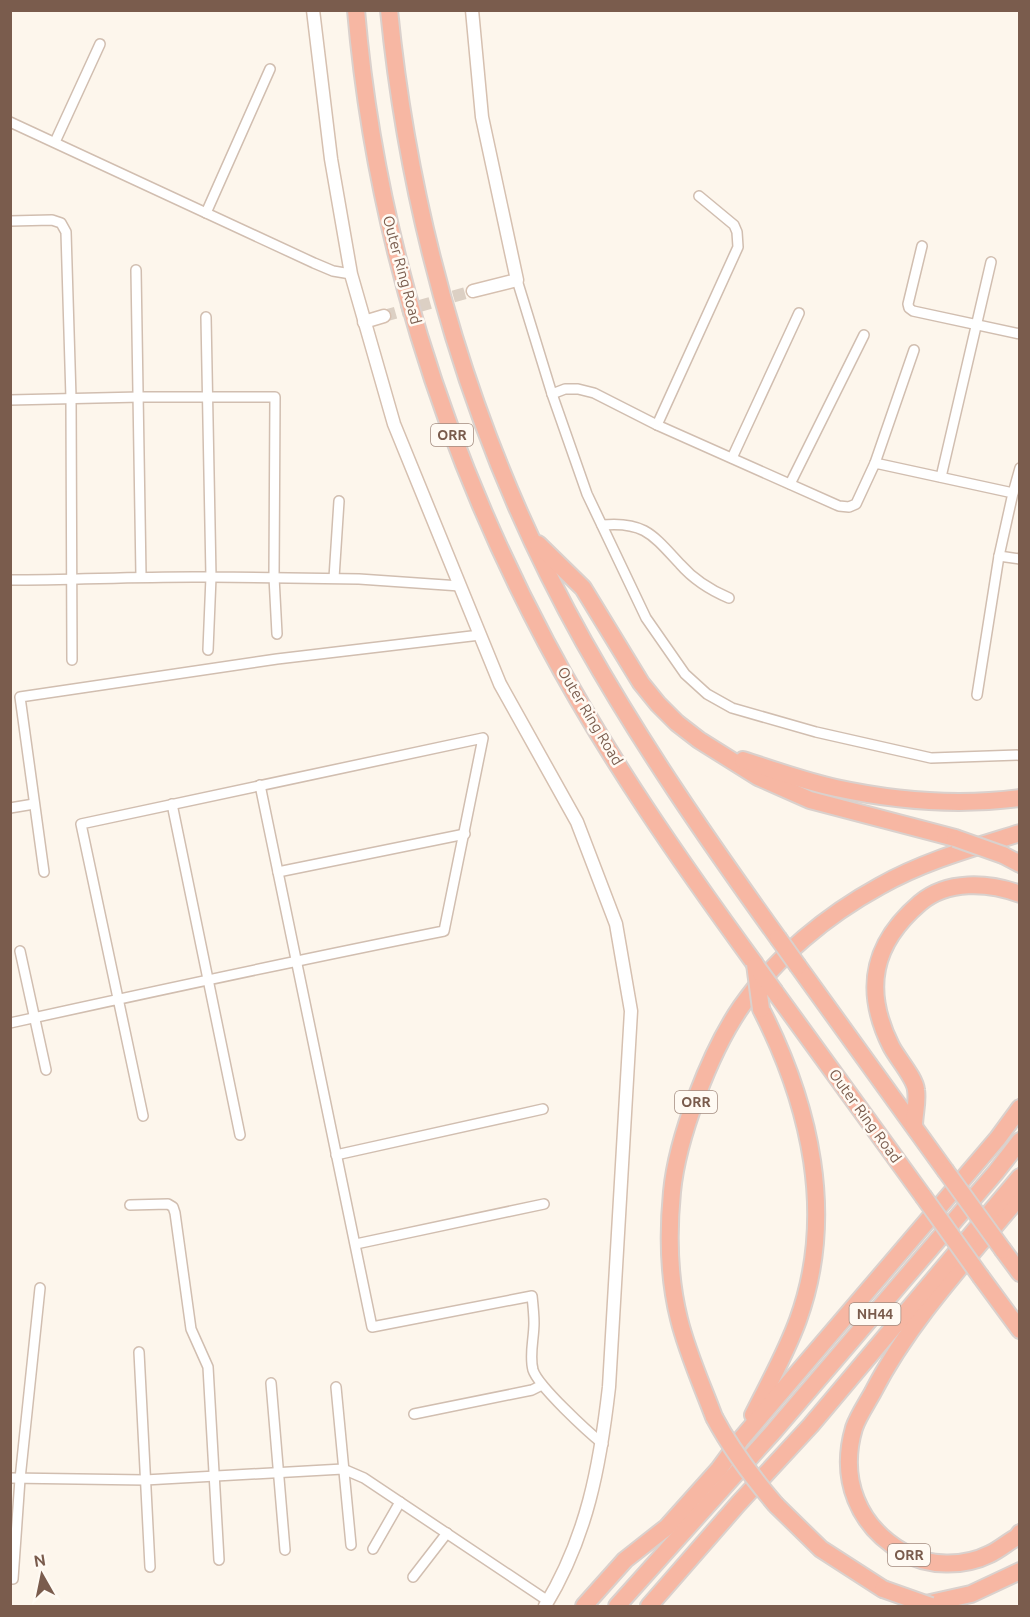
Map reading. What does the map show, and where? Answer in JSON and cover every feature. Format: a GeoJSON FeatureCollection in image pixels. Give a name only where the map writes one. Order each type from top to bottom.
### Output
{"type":"FeatureCollection","features":[{"type":"Feature","properties":{"kind":"highway","name":"Outer Ring Road"},"geometry":{"type":"LineString","coordinates":[[356,10],[377,165],[400,269],[425,356],[454,442],[500,550],[546,642],[600,736],[646,807],[775,992],[1020,1330]]}},
{"type":"Feature","properties":{"kind":"highway","name":"ORR"},"geometry":{"type":"LineString","coordinates":[[389,10],[403,119],[432,261],[456,346],[497,460],[530,536],[584,642],[639,735],[698,826],[1020,1273]]}},
{"type":"Feature","properties":{"kind":"highway"},"geometry":{"type":"LineString","coordinates":[[530,536],[584,588],[642,683],[658,704],[699,740],[758,777],[907,799],[945,802],[1020,798]]}},
{"type":"Feature","properties":{"kind":"highway"},"geometry":{"type":"LineString","coordinates":[[780,780],[810,800],[955,838],[1003,855],[1020,864]]}},
{"type":"Feature","properties":{"kind":"highway","name":"ORR"},"geometry":{"type":"LineString","coordinates":[[931,1606],[883,1589],[821,1549],[776,1505],[725,1437],[714,1417],[694,1366],[679,1318],[670,1257],[672,1191],[682,1142],[709,1064],[741,1007],[770,972],[811,932],[846,906],[900,876],[940,858],[1020,833]]}},
{"type":"Feature","properties":{"kind":"highway"},"geometry":{"type":"LineString","coordinates":[[914,1126],[916,1089],[891,1046],[879,1017],[876,986],[878,962],[886,941],[901,919],[924,900],[944,891],[972,884],[1000,887],[1020,894]]}},
{"type":"Feature","properties":{"kind":"highway","name":"ORR"},"geometry":{"type":"LineString","coordinates":[[722,1476],[778,1368],[799,1319],[811,1267],[816,1215],[814,1170],[807,1126],[791,1078],[760,1009],[755,964]]}},
{"type":"Feature","properties":{"kind":"highway","name":"ORR"},"geometry":{"type":"LineString","coordinates":[[741,1439],[998,1138],[1020,1108]]}},
{"type":"Feature","properties":{"kind":"highway","name":"NH44"},"geometry":{"type":"LineString","coordinates":[[617,1606],[676,1529],[722,1476],[774,1431],[1020,1141]]}},
{"type":"Feature","properties":{"kind":"highway","name":"NH44"},"geometry":{"type":"LineString","coordinates":[[649,1606],[811,1425],[1020,1177]]}},
{"type":"Feature","properties":{"kind":"highway","name":"ORR"},"geometry":{"type":"LineString","coordinates":[[1020,1196],[916,1323],[885,1368],[854,1427],[848,1459],[852,1491],[863,1516],[885,1542],[906,1555],[934,1564],[960,1563],[990,1555],[1020,1533]]}},
{"type":"Feature","properties":{"kind":"highway"},"geometry":{"type":"LineString","coordinates":[[584,1606],[625,1560],[676,1529]]}},
{"type":"Feature","properties":{"kind":"highway"},"geometry":{"type":"LineString","coordinates":[[917,1606],[971,1594],[1020,1571]]}},
{"type":"Feature","properties":{"kind":"street"},"geometry":{"type":"LineString","coordinates":[[15,1478],[145,1480],[343,1469],[364,1478],[547,1604],[575,1548],[592,1498],[603,1444],[609,1387],[631,1011],[616,924],[577,822],[500,684],[394,424],[351,274],[331,159],[313,10]]}},
{"type":"Feature","properties":{"kind":"street"},"geometry":{"type":"LineString","coordinates":[[472,10],[482,117],[517,280],[552,394],[587,494],[646,618],[685,674],[707,694],[732,708],[816,732],[932,759],[1020,755]]}},
{"type":"Feature","properties":{"kind":"street"},"geometry":{"type":"LineString","coordinates":[[55,142],[100,44]]}},
{"type":"Feature","properties":{"kind":"street"},"geometry":{"type":"LineString","coordinates":[[206,213],[270,69]]}},
{"type":"Feature","properties":{"kind":"street"},"geometry":{"type":"LineString","coordinates":[[10,122],[314,263],[333,271],[351,274]]}},
{"type":"Feature","properties":{"kind":"street"},"geometry":{"type":"LineString","coordinates":[[657,424],[738,247],[734,225],[699,196]]}},
{"type":"Feature","properties":{"kind":"street"},"geometry":{"type":"LineString","coordinates":[[10,221],[52,220],[61,223],[66,232],[71,398],[72,660]]}},
{"type":"Feature","properties":{"kind":"street"},"geometry":{"type":"LineString","coordinates":[[922,246],[909,308],[913,311],[1020,334]]}},
{"type":"Feature","properties":{"kind":"street"},"geometry":{"type":"LineString","coordinates":[[941,477],[991,262]]}},
{"type":"Feature","properties":{"kind":"street"},"geometry":{"type":"LineString","coordinates":[[136,270],[140,397],[141,576]]}},
{"type":"Feature","properties":{"kind":"street"},"geometry":{"type":"LineString","coordinates":[[473,291],[517,280]]}},
{"type":"Feature","properties":{"kind":"street"},"geometry":{"type":"LineString","coordinates":[[732,458],[800,313]]}},
{"type":"Feature","properties":{"kind":"street"},"geometry":{"type":"LineString","coordinates":[[364,322],[384,316]]}},
{"type":"Feature","properties":{"kind":"street"},"geometry":{"type":"LineString","coordinates":[[206,317],[211,577],[208,650]]}},
{"type":"Feature","properties":{"kind":"street"},"geometry":{"type":"LineString","coordinates":[[789,484],[864,335]]}},
{"type":"Feature","properties":{"kind":"street"},"geometry":{"type":"LineString","coordinates":[[552,394],[572,389],[594,393],[789,484],[839,506],[849,507],[856,504],[875,463],[914,350]]}},
{"type":"Feature","properties":{"kind":"street"},"geometry":{"type":"LineString","coordinates":[[10,400],[273,396],[277,399],[274,577],[278,634]]}},
{"type":"Feature","properties":{"kind":"street"},"geometry":{"type":"LineString","coordinates":[[875,463],[1013,494]]}},
{"type":"Feature","properties":{"kind":"street"},"geometry":{"type":"LineString","coordinates":[[977,695],[999,556],[1020,468]]}},
{"type":"Feature","properties":{"kind":"street"},"geometry":{"type":"LineString","coordinates":[[334,578],[339,501]]}},
{"type":"Feature","properties":{"kind":"street"},"geometry":{"type":"LineString","coordinates":[[602,525],[621,523],[643,530],[662,543],[701,584],[729,598]]}},
{"type":"Feature","properties":{"kind":"street"},"geometry":{"type":"LineString","coordinates":[[999,556],[1020,558]]}},
{"type":"Feature","properties":{"kind":"street"},"geometry":{"type":"LineString","coordinates":[[10,580],[71,580],[141,576],[274,577],[334,578],[460,586]]}},
{"type":"Feature","properties":{"kind":"street"},"geometry":{"type":"LineString","coordinates":[[44,872],[20,697],[277,659],[480,635]]}},
{"type":"Feature","properties":{"kind":"street"},"geometry":{"type":"LineString","coordinates":[[10,1023],[118,999],[208,980],[296,960],[444,931],[483,738],[81,824],[118,999],[143,1116]]}},
{"type":"Feature","properties":{"kind":"street"},"geometry":{"type":"LineString","coordinates":[[260,786],[372,1327],[532,1296],[534,1371],[542,1385],[585,1430],[603,1444]]}},
{"type":"Feature","properties":{"kind":"street"},"geometry":{"type":"LineString","coordinates":[[10,808],[34,804]]}},
{"type":"Feature","properties":{"kind":"street"},"geometry":{"type":"LineString","coordinates":[[172,804],[240,1135]]}},
{"type":"Feature","properties":{"kind":"street"},"geometry":{"type":"LineString","coordinates":[[278,872],[465,834]]}},
{"type":"Feature","properties":{"kind":"street"},"geometry":{"type":"LineString","coordinates":[[20,951],[46,1070]]}},
{"type":"Feature","properties":{"kind":"street"},"geometry":{"type":"LineString","coordinates":[[336,1155],[543,1109]]}},
{"type":"Feature","properties":{"kind":"street"},"geometry":{"type":"LineString","coordinates":[[130,1205],[168,1204],[173,1207],[175,1213],[191,1329],[208,1367],[219,1560]]}},
{"type":"Feature","properties":{"kind":"street"},"geometry":{"type":"LineString","coordinates":[[356,1244],[544,1204]]}},
{"type":"Feature","properties":{"kind":"street"},"geometry":{"type":"LineString","coordinates":[[13,1579],[15,1478],[40,1288]]}},
{"type":"Feature","properties":{"kind":"street"},"geometry":{"type":"LineString","coordinates":[[139,1352],[150,1567]]}},
{"type":"Feature","properties":{"kind":"street"},"geometry":{"type":"LineString","coordinates":[[272,1383],[285,1550]]}},
{"type":"Feature","properties":{"kind":"street"},"geometry":{"type":"LineString","coordinates":[[414,1414],[532,1390],[542,1385]]}},
{"type":"Feature","properties":{"kind":"street"},"geometry":{"type":"LineString","coordinates":[[336,1387],[351,1545]]}},
{"type":"Feature","properties":{"kind":"street"},"geometry":{"type":"LineString","coordinates":[[373,1549],[400,1502]]}},
{"type":"Feature","properties":{"kind":"street"},"geometry":{"type":"LineString","coordinates":[[413,1577],[447,1533]]}},
{"type":"Feature","properties":{"kind":"tunnel"},"geometry":{"type":"LineString","coordinates":[[384,316],[473,291]]}}]}
